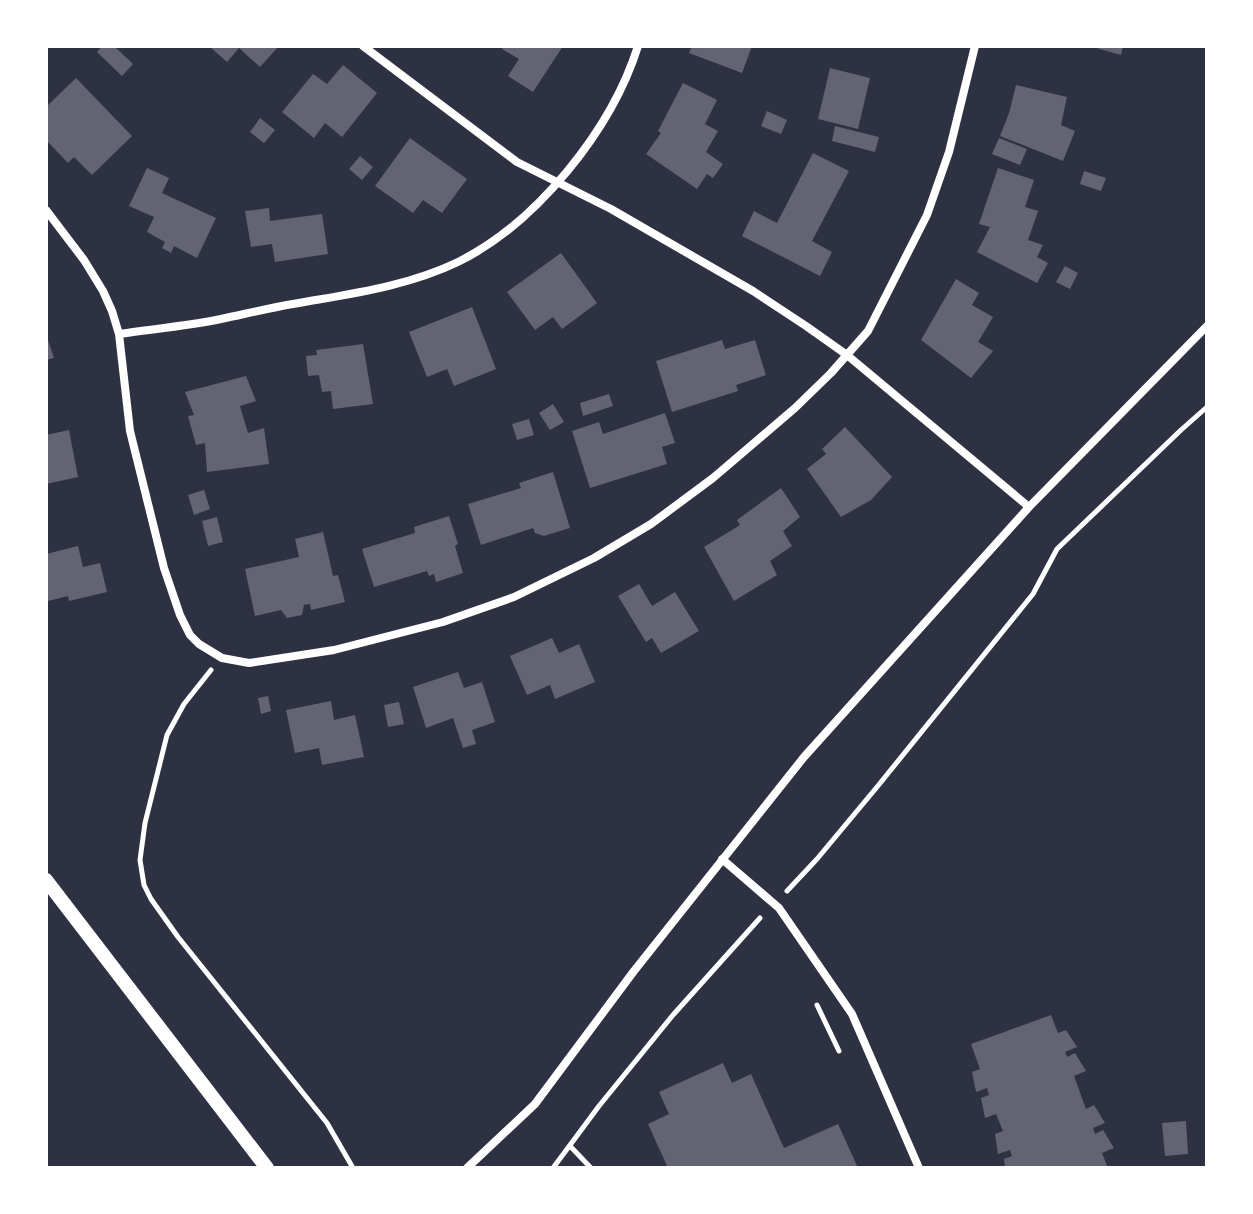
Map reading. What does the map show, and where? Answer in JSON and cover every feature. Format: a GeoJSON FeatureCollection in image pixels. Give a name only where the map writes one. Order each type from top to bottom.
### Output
{"type":"FeatureCollection","features":[{"type":"Feature","properties":{"kind":"street"},"geometry":{"type":"LineString","coordinates":[[363,46],[517,162],[611,209],[753,291],[847,355],[1029,507]]}},
{"type":"Feature","properties":{"kind":"street"},"geometry":{"type":"LineString","coordinates":[[119,334],[219,320],[394,286],[459,261],[509,230],[579,156],[609,110],[638,46]]}},
{"type":"Feature","properties":{"kind":"street"},"geometry":{"type":"LineString","coordinates":[[46,210],[84,260],[112,311],[119,334],[130,431],[164,568],[190,635],[222,658],[249,663],[334,650],[443,622],[514,597],[594,558],[651,524],[713,478],[795,408],[868,331],[927,215],[949,152],[975,46]]}},
{"type":"Feature","properties":{"kind":"street"},"geometry":{"type":"LineString","coordinates":[[467,1168],[535,1104],[634,971],[804,757],[1029,507],[1207,326]]}},
{"type":"Feature","properties":{"kind":"street"},"geometry":{"type":"LineString","coordinates":[[722,859],[779,908],[852,1014],[919,1168]]}},
{"type":"Feature","properties":{"kind":"street"},"geometry":{"type":"LineString","coordinates":[[46,880],[267,1168]]}},
{"type":"Feature","properties":{"kind":"path"},"geometry":{"type":"LineString","coordinates":[[553,1168],[673,1015],[817,859],[867,799],[1033,594],[1057,549],[1207,407]]}},
{"type":"Feature","properties":{"kind":"path"},"geometry":{"type":"LineString","coordinates":[[222,658],[184,704],[167,735],[145,823],[140,860],[144,885],[178,937],[327,1123],[353,1168]]}},
{"type":"Feature","properties":{"kind":"path"},"geometry":{"type":"LineString","coordinates":[[817,1005],[839,1051]]}},
{"type":"Feature","properties":{"kind":"path"},"geometry":{"type":"LineString","coordinates":[[570,1146],[591,1168]]}},
{"type":"Feature","properties":{"kind":"building"},"geometry":{"type":"Polygon","coordinates":[[[102,46],[114,46],[133,64],[122,76],[97,52],[102,46]]]}},
{"type":"Feature","properties":{"kind":"building"},"geometry":{"type":"Polygon","coordinates":[[[209,46],[279,46],[260,67],[239,48],[227,62],[209,46]]]}},
{"type":"Feature","properties":{"kind":"building"},"geometry":{"type":"Polygon","coordinates":[[[504,46],[563,46],[533,92],[508,76],[519,59],[502,49],[504,46]]]}},
{"type":"Feature","properties":{"kind":"building"},"geometry":{"type":"Polygon","coordinates":[[[692,46],[752,46],[742,73],[689,53],[692,46]]]}},
{"type":"Feature","properties":{"kind":"building"},"geometry":{"type":"Polygon","coordinates":[[[1089,46],[1123,46],[1121,55],[1089,46]]]}},
{"type":"Feature","properties":{"kind":"building"},"geometry":{"type":"Polygon","coordinates":[[[343,65],[377,93],[342,137],[325,123],[314,138],[282,112],[313,74],[327,84],[343,65]]]}},
{"type":"Feature","properties":{"kind":"building"},"geometry":{"type":"Polygon","coordinates":[[[830,68],[870,78],[858,129],[818,119],[830,68]]]}},
{"type":"Feature","properties":{"kind":"building"},"geometry":{"type":"Polygon","coordinates":[[[76,78],[132,136],[92,175],[74,157],[68,163],[46,140],[46,107],[76,78]]]}},
{"type":"Feature","properties":{"kind":"building"},"geometry":{"type":"Polygon","coordinates":[[[683,83],[717,100],[705,124],[718,131],[706,152],[723,164],[713,178],[707,174],[697,189],[646,154],[661,133],[658,131],[683,83]]]}},
{"type":"Feature","properties":{"kind":"building"},"geometry":{"type":"Polygon","coordinates":[[[1016,85],[1067,97],[1061,125],[1075,131],[1063,161],[1000,136],[1016,85]]]}},
{"type":"Feature","properties":{"kind":"building"},"geometry":{"type":"Polygon","coordinates":[[[767,111],[787,120],[781,134],[761,126],[767,111]]]}},
{"type":"Feature","properties":{"kind":"building"},"geometry":{"type":"Polygon","coordinates":[[[260,118],[275,130],[264,143],[250,132],[260,118]]]}},
{"type":"Feature","properties":{"kind":"building"},"geometry":{"type":"Polygon","coordinates":[[[835,126],[879,137],[875,152],[832,141],[835,126]]]}},
{"type":"Feature","properties":{"kind":"building"},"geometry":{"type":"Polygon","coordinates":[[[410,138],[467,179],[442,213],[423,200],[413,213],[375,186],[410,138]]]}},
{"type":"Feature","properties":{"kind":"building"},"geometry":{"type":"Polygon","coordinates":[[[999,138],[1027,149],[1020,165],[992,154],[999,138]]]}},
{"type":"Feature","properties":{"kind":"building"},"geometry":{"type":"Polygon","coordinates":[[[813,153],[849,171],[812,241],[832,252],[820,276],[742,236],[754,211],[777,223],[813,153]]]}},
{"type":"Feature","properties":{"kind":"building"},"geometry":{"type":"Polygon","coordinates":[[[360,156],[373,167],[362,180],[349,169],[360,156]]]}},
{"type":"Feature","properties":{"kind":"building"},"geometry":{"type":"Polygon","coordinates":[[[147,168],[169,178],[162,193],[216,218],[197,258],[174,246],[171,253],[162,248],[165,242],[147,232],[154,217],[129,206],[147,168]]]}},
{"type":"Feature","properties":{"kind":"building"},"geometry":{"type":"Polygon","coordinates":[[[998,168],[1034,180],[1025,207],[1038,211],[1028,240],[1043,245],[1037,257],[1048,263],[1037,283],[977,252],[990,227],[979,224],[998,168]]]}},
{"type":"Feature","properties":{"kind":"building"},"geometry":{"type":"Polygon","coordinates":[[[1084,171],[1106,178],[1101,191],[1080,184],[1084,171]]]}},
{"type":"Feature","properties":{"kind":"building"},"geometry":{"type":"Polygon","coordinates":[[[269,208],[270,221],[322,214],[328,254],[275,262],[272,244],[251,247],[245,211],[269,208]]]}},
{"type":"Feature","properties":{"kind":"building"},"geometry":{"type":"Polygon","coordinates":[[[561,253],[597,303],[562,329],[553,317],[535,330],[507,292],[561,253]]]}},
{"type":"Feature","properties":{"kind":"building"},"geometry":{"type":"Polygon","coordinates":[[[1065,266],[1078,273],[1070,289],[1056,282],[1065,266]]]}},
{"type":"Feature","properties":{"kind":"building"},"geometry":{"type":"Polygon","coordinates":[[[956,279],[979,293],[972,305],[993,317],[978,342],[993,351],[971,378],[921,340],[956,279]]]}},
{"type":"Feature","properties":{"kind":"building"},"geometry":{"type":"Polygon","coordinates":[[[472,307],[496,369],[454,386],[447,369],[427,377],[409,332],[472,307]]]}},
{"type":"Feature","properties":{"kind":"building"},"geometry":{"type":"Polygon","coordinates":[[[46,334],[54,358],[46,360],[46,334]]]}},
{"type":"Feature","properties":{"kind":"building"},"geometry":{"type":"Polygon","coordinates":[[[722,340],[725,349],[755,340],[766,375],[736,385],[738,391],[672,412],[656,361],[722,340]]]}},
{"type":"Feature","properties":{"kind":"building"},"geometry":{"type":"Polygon","coordinates":[[[363,344],[373,404],[333,409],[331,391],[322,392],[319,375],[308,376],[306,356],[317,355],[316,350],[363,344]]]}},
{"type":"Feature","properties":{"kind":"building"},"geometry":{"type":"Polygon","coordinates":[[[246,376],[256,401],[240,406],[248,433],[264,428],[269,464],[207,472],[205,443],[196,445],[188,416],[194,415],[185,392],[246,376]]]}},
{"type":"Feature","properties":{"kind":"building"},"geometry":{"type":"Polygon","coordinates":[[[609,394],[613,406],[583,416],[580,403],[609,394]]]}},
{"type":"Feature","properties":{"kind":"building"},"geometry":{"type":"Polygon","coordinates":[[[553,404],[564,422],[550,430],[539,413],[553,404]]]}},
{"type":"Feature","properties":{"kind":"building"},"geometry":{"type":"Polygon","coordinates":[[[665,413],[675,443],[662,447],[667,464],[590,488],[572,431],[599,422],[603,434],[665,413]]]}},
{"type":"Feature","properties":{"kind":"building"},"geometry":{"type":"Polygon","coordinates":[[[529,419],[534,435],[517,440],[512,424],[529,419]]]}},
{"type":"Feature","properties":{"kind":"building"},"geometry":{"type":"Polygon","coordinates":[[[845,427],[892,477],[871,500],[841,517],[807,469],[826,454],[822,449],[845,427]]]}},
{"type":"Feature","properties":{"kind":"building"},"geometry":{"type":"Polygon","coordinates":[[[69,430],[78,477],[46,484],[46,435],[69,430]]]}},
{"type":"Feature","properties":{"kind":"building"},"geometry":{"type":"Polygon","coordinates":[[[553,472],[570,528],[544,536],[535,533],[533,528],[481,545],[468,504],[521,488],[519,483],[553,472]]]}},
{"type":"Feature","properties":{"kind":"building"},"geometry":{"type":"Polygon","coordinates":[[[781,488],[800,517],[783,531],[792,546],[770,561],[777,575],[734,601],[704,547],[740,525],[737,520],[781,488]]]}},
{"type":"Feature","properties":{"kind":"building"},"geometry":{"type":"Polygon","coordinates":[[[204,490],[210,509],[194,515],[188,495],[204,490]]]}},
{"type":"Feature","properties":{"kind":"building"},"geometry":{"type":"Polygon","coordinates":[[[449,516],[463,573],[436,582],[434,574],[429,576],[427,571],[374,587],[362,549],[415,533],[414,527],[449,516]]]}},
{"type":"Feature","properties":{"kind":"building"},"geometry":{"type":"Polygon","coordinates":[[[217,517],[223,542],[208,546],[202,521],[217,517]]]}},
{"type":"Feature","properties":{"kind":"building"},"geometry":{"type":"Polygon","coordinates":[[[323,532],[333,576],[338,575],[345,602],[311,610],[310,604],[304,605],[302,615],[287,618],[281,610],[255,616],[245,569],[299,557],[295,539],[323,532]]]}},
{"type":"Feature","properties":{"kind":"building"},"geometry":{"type":"Polygon","coordinates":[[[78,546],[83,567],[100,563],[107,592],[69,601],[68,596],[48,601],[46,554],[78,546]]]}},
{"type":"Feature","properties":{"kind":"building"},"geometry":{"type":"Polygon","coordinates":[[[639,584],[652,606],[675,592],[699,631],[661,653],[652,638],[646,642],[618,596],[639,584]]]}},
{"type":"Feature","properties":{"kind":"building"},"geometry":{"type":"Polygon","coordinates":[[[552,638],[559,653],[579,644],[595,682],[555,699],[550,685],[527,695],[510,656],[552,638]]]}},
{"type":"Feature","properties":{"kind":"building"},"geometry":{"type":"Polygon","coordinates":[[[458,672],[464,688],[482,682],[495,722],[472,730],[476,744],[463,748],[453,718],[426,728],[413,687],[458,672]]]}},
{"type":"Feature","properties":{"kind":"building"},"geometry":{"type":"Polygon","coordinates":[[[268,696],[271,711],[261,714],[258,698],[268,696]]]}},
{"type":"Feature","properties":{"kind":"building"},"geometry":{"type":"Polygon","coordinates":[[[331,701],[334,720],[355,715],[364,757],[322,765],[319,748],[295,753],[286,710],[331,701]]]}},
{"type":"Feature","properties":{"kind":"building"},"geometry":{"type":"Polygon","coordinates":[[[399,702],[404,724],[388,727],[384,705],[399,702]]]}},
{"type":"Feature","properties":{"kind":"building"},"geometry":{"type":"Polygon","coordinates":[[[1051,1015],[1058,1033],[1066,1030],[1077,1047],[1065,1052],[1067,1057],[1075,1053],[1086,1071],[1074,1076],[1086,1109],[1094,1105],[1105,1123],[1093,1128],[1095,1134],[1103,1130],[1114,1148],[1102,1153],[1108,1168],[1005,1168],[1004,1159],[1012,1156],[1010,1150],[998,1154],[995,1134],[1003,1131],[996,1114],[985,1118],[981,1098],[989,1095],[987,1088],[976,1092],[972,1072],[980,1069],[971,1044],[1051,1015]]]}},
{"type":"Feature","properties":{"kind":"building"},"geometry":{"type":"Polygon","coordinates":[[[723,1063],[732,1083],[751,1074],[784,1148],[838,1124],[858,1168],[668,1168],[648,1124],[669,1114],[659,1092],[723,1063]]]}},
{"type":"Feature","properties":{"kind":"building"},"geometry":{"type":"Polygon","coordinates":[[[1186,1121],[1188,1154],[1165,1156],[1162,1123],[1186,1121]]]}}]}
